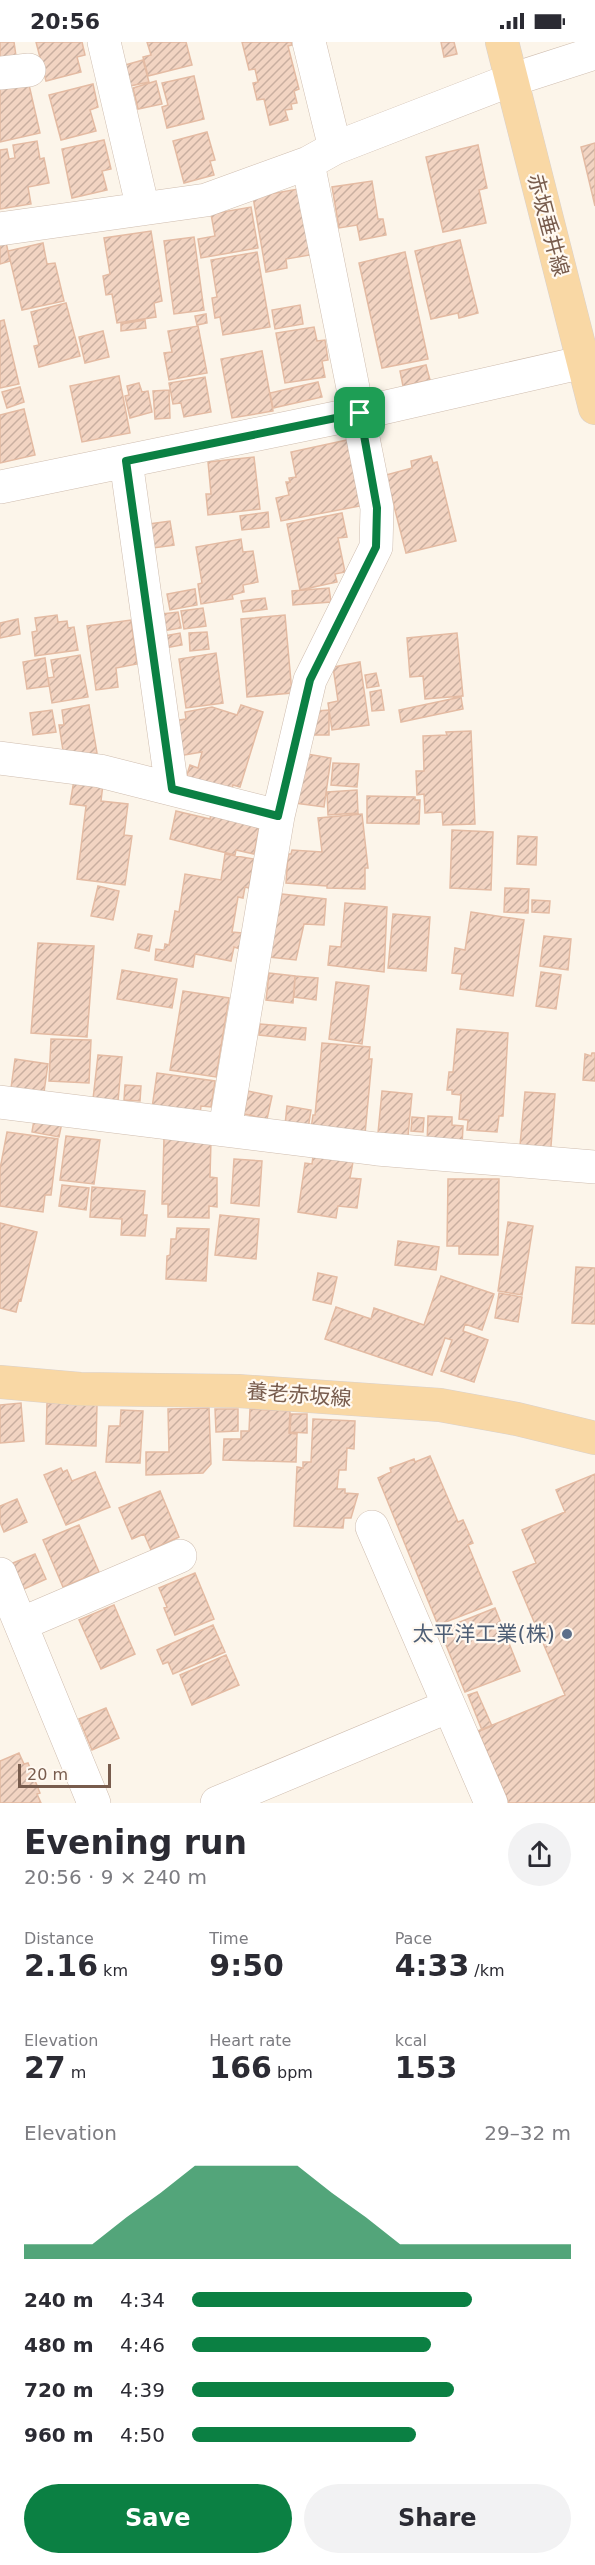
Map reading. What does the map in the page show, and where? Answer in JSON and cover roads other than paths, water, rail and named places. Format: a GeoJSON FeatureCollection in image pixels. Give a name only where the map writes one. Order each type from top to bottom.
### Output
{"type":"FeatureCollection","features":[{"type":"Feature","properties":{"kind":"main road","name":"赤坂垂井線"},"geometry":{"type":"LineString","coordinates":[[502,42],[595,408]]}},
{"type":"Feature","properties":{"kind":"main road","name":"養老赤坂線"},"geometry":{"type":"LineString","coordinates":[[0,1382],[80,1389],[238,1391],[440,1405],[517,1419],[595,1438]]}},
{"type":"Feature","properties":{"kind":"street"},"geometry":{"type":"LineString","coordinates":[[104,42],[143,209]]}},
{"type":"Feature","properties":{"kind":"street"},"geometry":{"type":"LineString","coordinates":[[225,1129],[278,816],[310,680],[376,547],[377,508],[360,413],[321,155],[309,42]]}},
{"type":"Feature","properties":{"kind":"street"},"geometry":{"type":"LineString","coordinates":[[0,229],[206,200],[511,80],[595,53]]}},
{"type":"Feature","properties":{"kind":"street"},"geometry":{"type":"LineString","coordinates":[[0,487],[360,413],[584,362]]}},
{"type":"Feature","properties":{"kind":"street"},"geometry":{"type":"LineString","coordinates":[[126,461],[172,789]]}},
{"type":"Feature","properties":{"kind":"street"},"geometry":{"type":"LineString","coordinates":[[0,758],[100,771],[278,816]]}},
{"type":"Feature","properties":{"kind":"street"},"geometry":{"type":"LineString","coordinates":[[0,1102],[377,1149],[595,1167]]}},
{"type":"Feature","properties":{"kind":"street"},"geometry":{"type":"LineString","coordinates":[[372,1527],[491,1803]]}},
{"type":"Feature","properties":{"kind":"street"},"geometry":{"type":"LineString","coordinates":[[21,1624],[180,1556]]}},
{"type":"Feature","properties":{"kind":"street"},"geometry":{"type":"LineString","coordinates":[[0,1574],[94,1803]]}},
{"type":"Feature","properties":{"kind":"street"},"geometry":{"type":"LineString","coordinates":[[217,1803],[449,1706]]}},
{"type":"Feature","properties":{"kind":"place","name":"太平洋工業(株)"},"geometry":{"type":"Point","coordinates":[567,1634]}}]}
